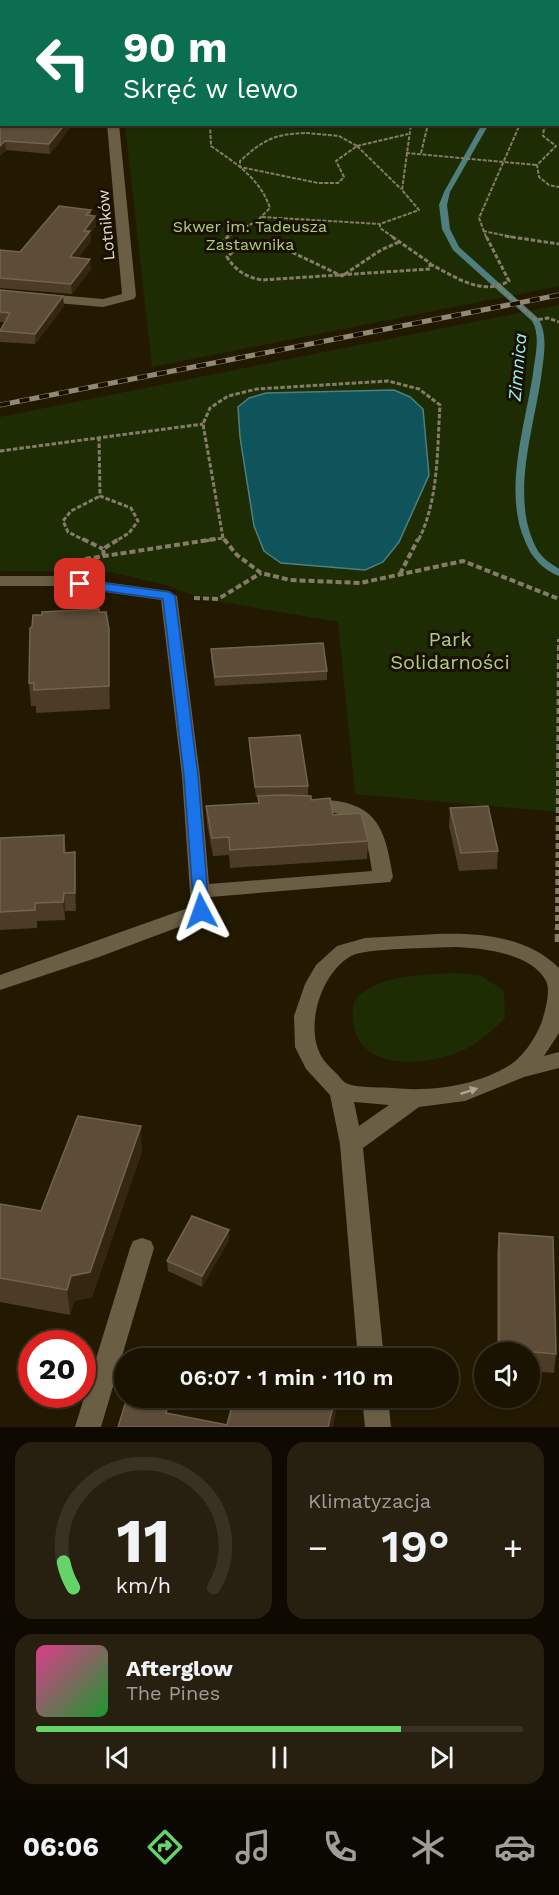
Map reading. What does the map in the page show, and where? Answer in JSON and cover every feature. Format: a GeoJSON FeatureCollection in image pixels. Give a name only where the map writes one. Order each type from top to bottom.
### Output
{"type":"FeatureCollection","features":[{"type":"Feature","properties":{"kind":"street","name":"Lotników"},"geometry":{"type":"LineString","coordinates":[[0,294],[102,303],[129,296],[113,126]]}},
{"type":"Feature","properties":{"kind":"street"},"geometry":{"type":"LineString","coordinates":[[0,581],[62,581],[169,596],[193,810],[201,911],[0,982]]}},
{"type":"Feature","properties":{"kind":"street"},"geometry":{"type":"LineString","coordinates":[[200,891],[383,877],[376,837],[363,816],[338,805],[283,806]]}},
{"type":"Feature","properties":{"kind":"street"},"geometry":{"type":"LineString","coordinates":[[193,810],[216,809]]}},
{"type":"Feature","properties":{"kind":"street"},"geometry":{"type":"LineString","coordinates":[[370,1348],[351,1144],[341,1092],[310,1058],[303,1026],[313,988],[328,963],[344,951],[365,945],[453,940],[496,944],[525,952],[546,968],[557,982],[556,1017],[543,1043],[519,1070]]}},
{"type":"Feature","properties":{"kind":"street"},"geometry":{"type":"LineString","coordinates":[[341,1092],[414,1099],[465,1093],[519,1070],[559,1060]]}},
{"type":"Feature","properties":{"kind":"street"},"geometry":{"type":"LineString","coordinates":[[351,1144],[414,1099]]}},
{"type":"Feature","properties":{"kind":"street"},"geometry":{"type":"LineString","coordinates":[[88,1427],[142,1248]]}},
{"type":"Feature","properties":{"kind":"street"},"geometry":{"type":"LineString","coordinates":[[376,1408],[378,1427]]}},
{"type":"Feature","properties":{"kind":"path"},"geometry":{"type":"LineString","coordinates":[[492,0],[520,0]]}},
{"type":"Feature","properties":{"kind":"path"},"geometry":{"type":"LineString","coordinates":[[210,126],[211,146],[257,181],[267,196],[270,208],[262,217],[222,241],[235,250]]}},
{"type":"Feature","properties":{"kind":"path"},"geometry":{"type":"LineString","coordinates":[[402,190],[410,126]]}},
{"type":"Feature","properties":{"kind":"path"},"geometry":{"type":"LineString","coordinates":[[421,153],[428,126]]}},
{"type":"Feature","properties":{"kind":"path"},"geometry":{"type":"LineString","coordinates":[[380,224],[380,228],[430,263],[483,288],[507,284],[509,281],[506,272],[483,231],[479,218],[519,126]]}},
{"type":"Feature","properties":{"kind":"path"},"geometry":{"type":"LineString","coordinates":[[537,165],[556,146],[543,136],[544,128],[548,126]]}},
{"type":"Feature","properties":{"kind":"path"},"geometry":{"type":"LineString","coordinates":[[240,167],[240,161],[266,140],[290,134],[322,134],[346,139],[357,146],[419,210],[380,224],[262,217]]}},
{"type":"Feature","properties":{"kind":"path"},"geometry":{"type":"LineString","coordinates":[[240,167],[318,183],[338,183],[344,177],[336,161],[357,146],[408,134]]}},
{"type":"Feature","properties":{"kind":"path"},"geometry":{"type":"LineString","coordinates":[[406,153],[505,160],[537,165]]}},
{"type":"Feature","properties":{"kind":"path"},"geometry":{"type":"LineString","coordinates":[[537,165],[539,177],[559,187]]}},
{"type":"Feature","properties":{"kind":"path"},"geometry":{"type":"LineString","coordinates":[[483,231],[523,240],[559,244]]}},
{"type":"Feature","properties":{"kind":"path"},"geometry":{"type":"LineString","coordinates":[[342,276],[381,250],[400,242]]}},
{"type":"Feature","properties":{"kind":"path"},"geometry":{"type":"LineString","coordinates":[[342,276],[281,247],[235,250],[226,257],[235,271],[255,280],[342,276],[422,271],[430,269],[430,263]]}},
{"type":"Feature","properties":{"kind":"path"},"geometry":{"type":"LineString","coordinates":[[498,286],[536,320],[548,318],[559,322]]}},
{"type":"Feature","properties":{"kind":"path"},"geometry":{"type":"LineString","coordinates":[[400,574],[425,528],[436,476],[440,405],[419,389],[388,381],[268,388],[228,396],[210,408],[203,423],[224,538],[237,555],[261,573],[290,580],[360,583],[463,561],[559,599]]}},
{"type":"Feature","properties":{"kind":"path"},"geometry":{"type":"LineString","coordinates":[[0,451],[203,423]]}},
{"type":"Feature","properties":{"kind":"path"},"geometry":{"type":"LineString","coordinates":[[99,437],[100,496]]}},
{"type":"Feature","properties":{"kind":"path"},"geometry":{"type":"LineString","coordinates":[[100,496],[131,508],[138,521],[129,533],[103,549],[68,532],[63,521],[71,511],[100,496]]}},
{"type":"Feature","properties":{"kind":"path"},"geometry":{"type":"LineString","coordinates":[[74,561],[224,538]]}},
{"type":"Feature","properties":{"kind":"path"},"geometry":{"type":"LineString","coordinates":[[103,549],[104,556]]}},
{"type":"Feature","properties":{"kind":"path"},"geometry":{"type":"LineString","coordinates":[[169,596],[218,599],[261,573]]}},
{"type":"Feature","properties":{"kind":"path"},"geometry":{"type":"LineString","coordinates":[[557,982],[559,639]]}},
{"type":"Feature","properties":{"kind":"green space","name":"Skwer im. Tadeusza Zastawnika"},"geometry":{"type":"Polygon","coordinates":[[[125,126],[559,126],[559,286],[152,367],[125,126]]]}},
{"type":"Feature","properties":{"kind":"green space","name":"Park Solidarności"},"geometry":{"type":"Polygon","coordinates":[[[559,305],[559,812],[355,794],[338,622],[200,598],[166,585],[110,572],[0,571],[0,417],[559,305]]]}},
{"type":"Feature","properties":{"kind":"green space"},"geometry":{"type":"Polygon","coordinates":[[[454,973],[480,975],[504,991],[505,1018],[473,1045],[440,1058],[401,1062],[383,1058],[368,1050],[357,1037],[353,1008],[356,999],[371,987],[394,979],[454,973]]]}},
{"type":"Feature","properties":{"kind":"water"},"geometry":{"type":"Polygon","coordinates":[[[394,390],[410,397],[423,409],[429,475],[399,542],[383,562],[365,570],[281,563],[264,551],[254,526],[240,437],[238,407],[249,398],[266,393],[394,390]]]}},
{"type":"Feature","properties":{"kind":"building"},"geometry":{"type":"Polygon","coordinates":[[[0,126],[63,126],[49,144],[5,141],[0,146],[0,126]]]}},
{"type":"Feature","properties":{"kind":"building"},"geometry":{"type":"Polygon","coordinates":[[[59,206],[91,210],[86,215],[95,216],[84,231],[90,231],[70,257],[90,259],[71,284],[0,278],[0,250],[20,252],[59,206]]]}},
{"type":"Feature","properties":{"kind":"building"},"geometry":{"type":"Polygon","coordinates":[[[0,290],[63,296],[35,334],[0,331],[10,313],[0,312],[0,290]]]}},
{"type":"Feature","properties":{"kind":"building"},"geometry":{"type":"Polygon","coordinates":[[[99,609],[99,612],[106,612],[109,629],[109,686],[34,690],[34,683],[29,683],[30,628],[33,615],[42,615],[42,612],[99,609]]]}},
{"type":"Feature","properties":{"kind":"building"},"geometry":{"type":"Polygon","coordinates":[[[323,643],[327,671],[215,677],[211,649],[323,643]]]}},
{"type":"Feature","properties":{"kind":"building"},"geometry":{"type":"Polygon","coordinates":[[[300,735],[308,786],[255,787],[249,738],[300,735]]]}},
{"type":"Feature","properties":{"kind":"building"},"geometry":{"type":"Polygon","coordinates":[[[258,796],[311,796],[311,800],[330,798],[333,815],[361,813],[368,841],[230,850],[229,837],[212,838],[206,806],[259,803],[258,796]]]}},
{"type":"Feature","properties":{"kind":"building"},"geometry":{"type":"Polygon","coordinates":[[[488,806],[498,851],[461,853],[450,808],[488,806]]]}},
{"type":"Feature","properties":{"kind":"building"},"geometry":{"type":"Polygon","coordinates":[[[64,835],[64,853],[75,852],[75,893],[64,893],[63,902],[35,903],[35,910],[0,912],[0,838],[64,835]]]}},
{"type":"Feature","properties":{"kind":"building"},"geometry":{"type":"Polygon","coordinates":[[[78,1116],[141,1126],[90,1272],[71,1276],[67,1290],[0,1278],[0,1204],[41,1211],[78,1116]]]}},
{"type":"Feature","properties":{"kind":"building"},"geometry":{"type":"Polygon","coordinates":[[[192,1216],[229,1230],[202,1276],[167,1261],[192,1216]]]}},
{"type":"Feature","properties":{"kind":"building"},"geometry":{"type":"Polygon","coordinates":[[[499,1233],[553,1237],[556,1354],[540,1353],[540,1342],[499,1342],[499,1233]]]}},
{"type":"Feature","properties":{"kind":"building"},"geometry":{"type":"Polygon","coordinates":[[[124,1408],[167,1408],[166,1413],[227,1425],[231,1408],[333,1408],[328,1427],[118,1427],[124,1408]]]}},
{"type":"Feature","properties":{"kind":"waterway","name":"Zimnica"},"geometry":{"type":"LineString","coordinates":[[485,126],[447,192],[443,205],[446,229],[456,248],[535,320],[540,328],[540,354],[525,443],[520,502],[524,528],[534,552],[559,573]]}},
{"type":"Feature","properties":{"kind":"railway"},"geometry":{"type":"LineString","coordinates":[[0,405],[559,295]]}},
{"type":"Feature","properties":{"kind":"route"},"geometry":{"type":"LineString","coordinates":[[80,584],[169,596],[191,776],[201,911]]}}]}
